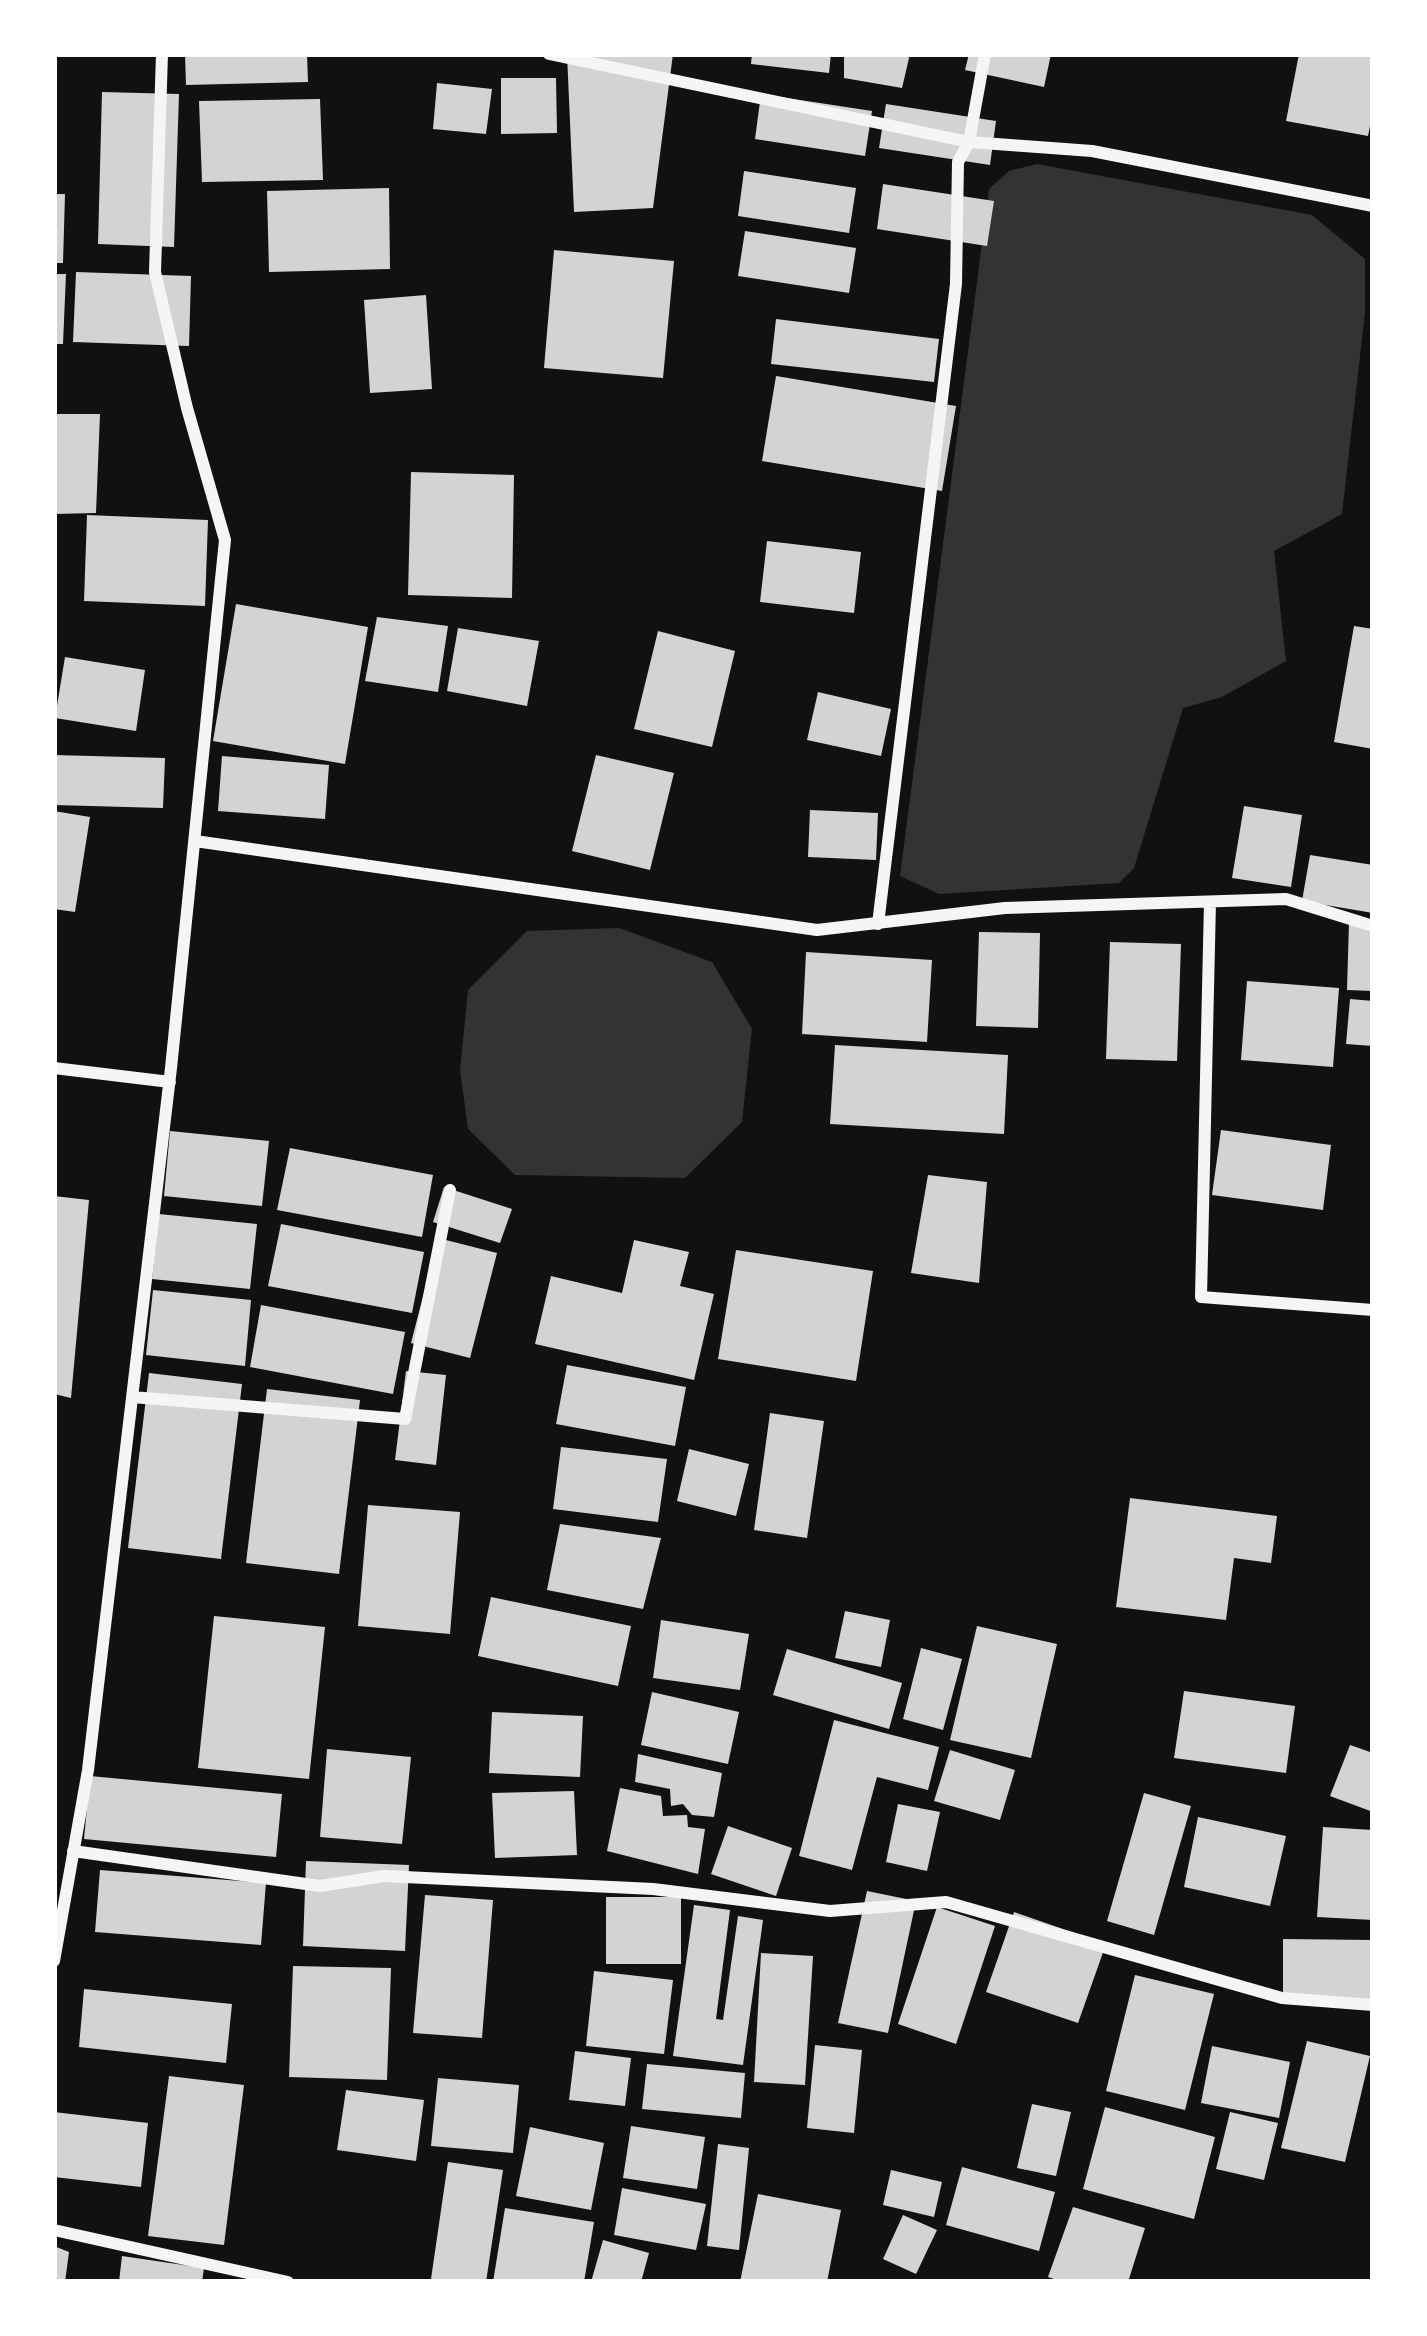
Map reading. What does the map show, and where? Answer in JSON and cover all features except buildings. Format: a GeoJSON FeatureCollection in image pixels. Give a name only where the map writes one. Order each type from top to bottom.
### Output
{"type":"FeatureCollection","features":[{"type":"Feature","properties":{"kind":"street"},"geometry":{"type":"LineString","coordinates":[[54,1961],[88,1771],[170,1082],[225,540],[155,272],[162,54]]}},
{"type":"Feature","properties":{"kind":"street"},"geometry":{"type":"LineString","coordinates":[[549,54],[969,142],[1092,151],[1373,206]]}},
{"type":"Feature","properties":{"kind":"street"},"geometry":{"type":"LineString","coordinates":[[878,924],[956,284],[958,162],[969,142],[985,54]]}},
{"type":"Feature","properties":{"kind":"street"},"geometry":{"type":"LineString","coordinates":[[195,841],[817,930],[1005,908],[1286,899],[1373,926]]}},
{"type":"Feature","properties":{"kind":"street"},"geometry":{"type":"LineString","coordinates":[[1210,902],[1201,1297],[1373,1310]]}},
{"type":"Feature","properties":{"kind":"street"},"geometry":{"type":"LineString","coordinates":[[54,1068],[170,1082]]}},
{"type":"Feature","properties":{"kind":"street"},"geometry":{"type":"LineString","coordinates":[[133,1397],[405,1419],[450,1190]]}},
{"type":"Feature","properties":{"kind":"street"},"geometry":{"type":"LineString","coordinates":[[74,1850],[320,1886],[385,1876],[652,1889],[830,1911],[946,1902],[1282,1998],[1373,2005]]}},
{"type":"Feature","properties":{"kind":"street"},"geometry":{"type":"LineString","coordinates":[[54,2230],[288,2282]]}},
{"type":"Feature","properties":{"kind":"shaded area"},"geometry":{"type":"Polygon","coordinates":[[[1037,164],[1312,215],[1365,259],[1365,312],[1342,514],[1274,551],[1286,661],[1222,697],[1183,708],[1134,868],[1119,883],[939,894],[900,876],[989,189],[1009,171],[1037,164]]]}},
{"type":"Feature","properties":{"kind":"shaded area"},"geometry":{"type":"Polygon","coordinates":[[[619,928],[712,962],[752,1029],[742,1122],[685,1178],[515,1175],[468,1129],[460,1070],[468,990],[527,931],[619,928]]]}}]}
